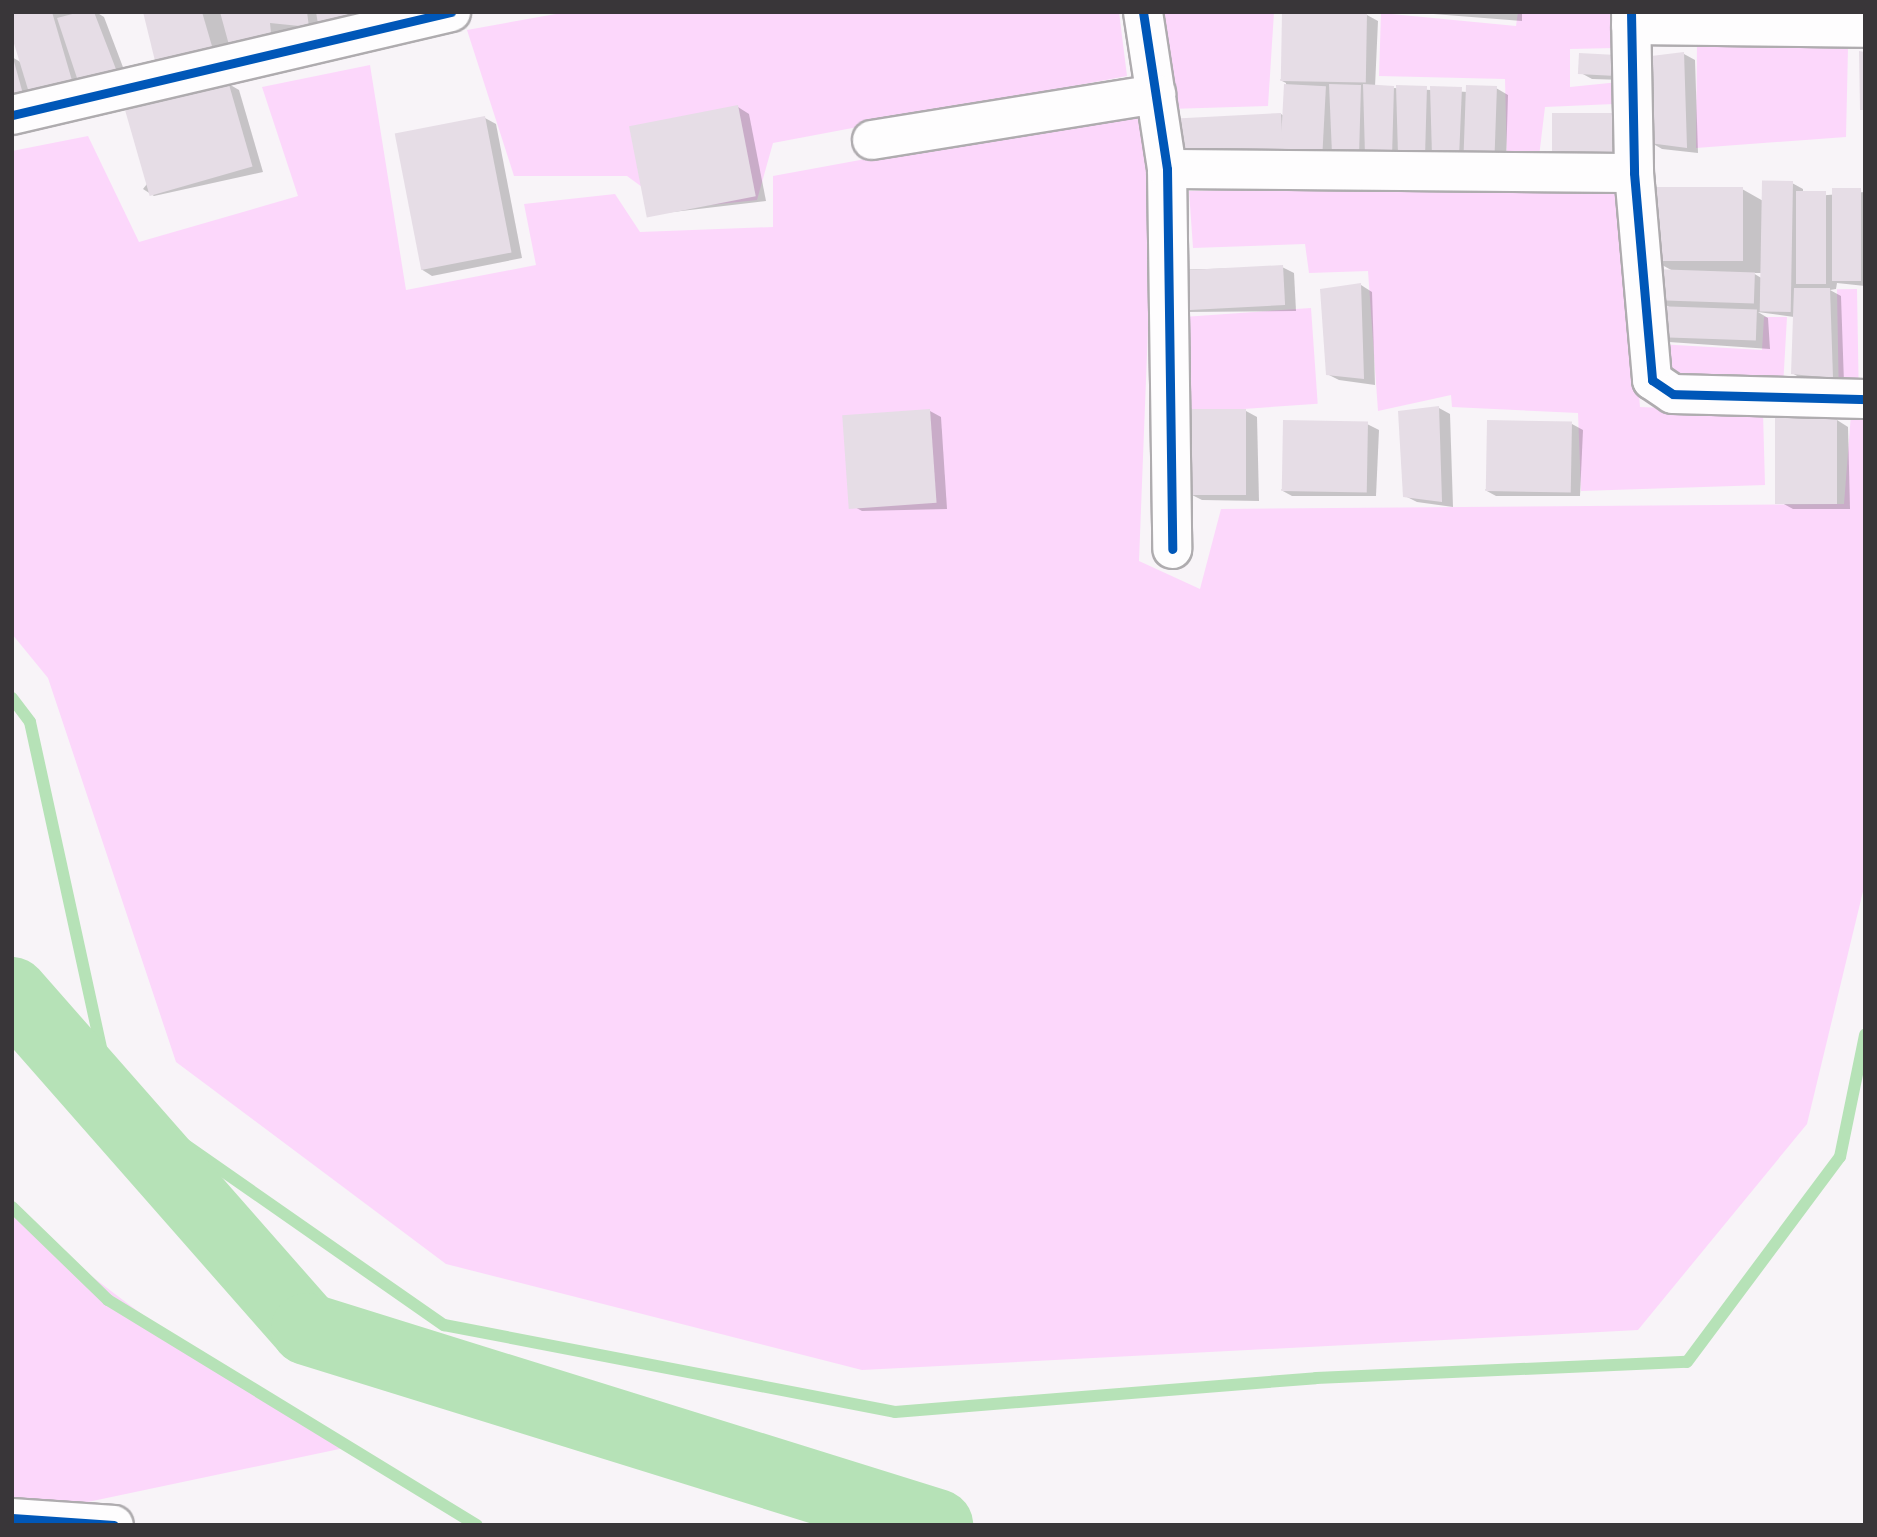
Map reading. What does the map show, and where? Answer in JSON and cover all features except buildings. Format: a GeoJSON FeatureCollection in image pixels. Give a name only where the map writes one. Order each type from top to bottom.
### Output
{"type":"FeatureCollection","features":[{"type":"Feature","properties":{"kind":"street"},"geometry":{"type":"LineString","coordinates":[[12,115],[450,12]]}},
{"type":"Feature","properties":{"kind":"street"},"geometry":{"type":"LineString","coordinates":[[1143,12],[1167,169],[1172,549]]}},
{"type":"Feature","properties":{"kind":"street"},"geometry":{"type":"LineString","coordinates":[[1865,28],[1631,19],[1634,173],[1650,367],[1659,388],[1672,394],[1865,399]]}},
{"type":"Feature","properties":{"kind":"street"},"geometry":{"type":"LineString","coordinates":[[872,140],[1156,94]]}},
{"type":"Feature","properties":{"kind":"street"},"geometry":{"type":"LineString","coordinates":[[1167,169],[1634,173]]}},
{"type":"Feature","properties":{"kind":"street"},"geometry":{"type":"LineString","coordinates":[[12,1518],[114,1525]]}},
{"type":"Feature","properties":{"kind":"shaded area"},"geometry":{"type":"Polygon","coordinates":[[[567,12],[1119,12],[1127,76],[773,143],[757,200],[672,209],[627,176],[514,176],[467,30],[567,12]]]}},
{"type":"Feature","properties":{"kind":"shaded area"},"geometry":{"type":"Polygon","coordinates":[[[1155,12],[1274,12],[1268,106],[1169,109],[1155,12]]]}},
{"type":"Feature","properties":{"kind":"shaded area"},"geometry":{"type":"Polygon","coordinates":[[[1518,12],[1616,12],[1615,48],[1570,49],[1570,87],[1619,82],[1614,104],[1545,107],[1538,165],[1507,161],[1505,79],[1379,76],[1381,13],[1516,26],[1518,12]]]}},
{"type":"Feature","properties":{"kind":"shaded area"},"geometry":{"type":"Polygon","coordinates":[[[1697,44],[1848,48],[1846,137],[1696,148],[1697,44]]]}},
{"type":"Feature","properties":{"kind":"shaded area"},"geometry":{"type":"Polygon","coordinates":[[[370,65],[406,290],[536,265],[524,204],[615,194],[640,232],[773,227],[773,176],[1137,109],[1154,173],[1139,561],[1200,589],[1221,509],[1844,504],[1851,414],[1865,415],[1865,883],[1807,1124],[1638,1330],[862,1370],[446,1264],[176,1062],[48,678],[12,634],[12,151],[88,136],[139,242],[298,196],[262,87],[370,65]]]}},
{"type":"Feature","properties":{"kind":"shaded area"},"geometry":{"type":"Polygon","coordinates":[[[1622,182],[1640,407],[1763,412],[1765,485],[1581,491],[1578,413],[1452,407],[1451,395],[1378,411],[1368,271],[1309,273],[1305,244],[1193,248],[1189,191],[1622,182]]]}},
{"type":"Feature","properties":{"kind":"shaded area"},"geometry":{"type":"Polygon","coordinates":[[[1837,289],[1857,289],[1859,391],[1839,391],[1837,289]]]}},
{"type":"Feature","properties":{"kind":"shaded area"},"geometry":{"type":"Polygon","coordinates":[[[1311,308],[1318,404],[1190,413],[1183,317],[1311,308]]]}},
{"type":"Feature","properties":{"kind":"shaded area"},"geometry":{"type":"Polygon","coordinates":[[[1764,317],[1787,317],[1783,387],[1669,381],[1658,344],[1762,350],[1764,317]]]}},
{"type":"Feature","properties":{"kind":"shaded area"},"geometry":{"type":"Polygon","coordinates":[[[12,1216],[185,1347],[349,1447],[12,1518],[12,1216]]]}},
{"type":"Feature","properties":{"kind":"waterway"},"geometry":{"type":"LineString","coordinates":[[12,698],[30,722],[111,1093],[444,1325],[895,1412],[1316,1378],[1687,1362],[1840,1157],[1865,1035]]}},
{"type":"Feature","properties":{"kind":"waterway"},"geometry":{"type":"LineString","coordinates":[[12,993],[307,1329],[937,1525]]}},
{"type":"Feature","properties":{"kind":"waterway"},"geometry":{"type":"LineString","coordinates":[[12,1207],[108,1300],[477,1525]]}},
{"type":"Feature","properties":{"kind":"cycle path"},"geometry":{"type":"LineString","coordinates":[[12,115],[451,12]]}},
{"type":"Feature","properties":{"kind":"cycle path"},"geometry":{"type":"LineString","coordinates":[[1143,12],[1167,169],[1172,549]]}},
{"type":"Feature","properties":{"kind":"cycle path"},"geometry":{"type":"LineString","coordinates":[[1631,12],[1634,173],[1652,380],[1673,394],[1865,399]]}},
{"type":"Feature","properties":{"kind":"cycle path"},"geometry":{"type":"LineString","coordinates":[[12,1518],[114,1525]]}}]}
